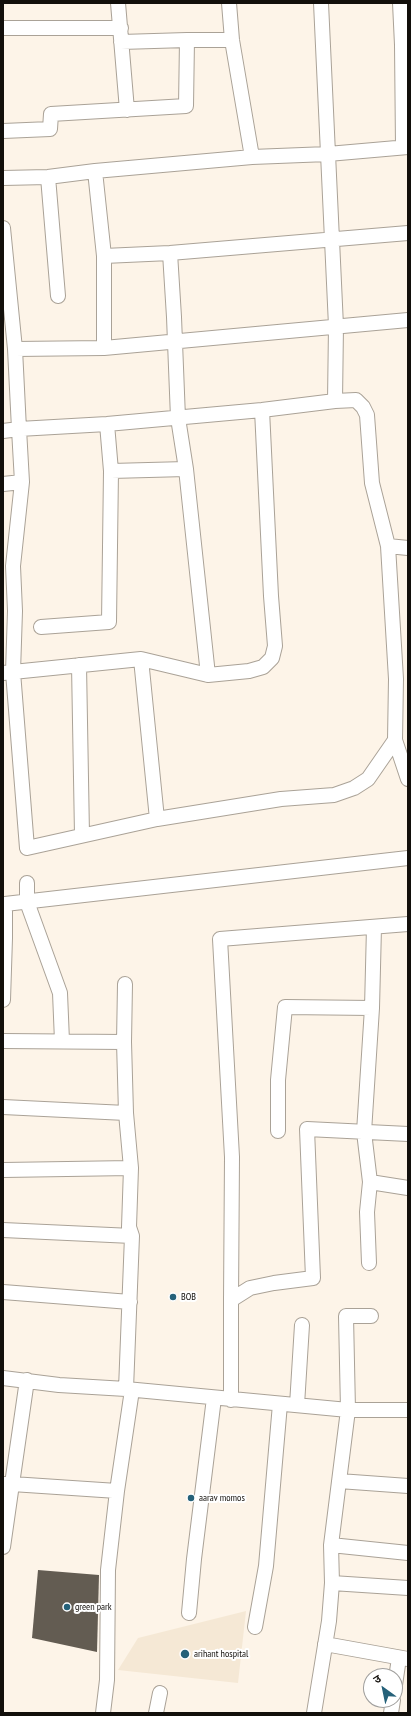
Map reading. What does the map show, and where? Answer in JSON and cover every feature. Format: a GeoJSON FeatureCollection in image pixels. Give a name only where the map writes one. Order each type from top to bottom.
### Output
{"type":"FeatureCollection","features":[{"type":"Feature","properties":{"kind":"street"},"geometry":{"type":"LineString","coordinates":[[118,3],[127,110]]}},
{"type":"Feature","properties":{"kind":"street"},"geometry":{"type":"LineString","coordinates":[[229,3],[232,40],[252,157]]}},
{"type":"Feature","properties":{"kind":"street"},"geometry":{"type":"LineString","coordinates":[[321,3],[336,326],[335,401]]}},
{"type":"Feature","properties":{"kind":"street"},"geometry":{"type":"LineString","coordinates":[[3,178],[48,177],[95,171],[252,157],[328,154],[405,147],[400,3]]}},
{"type":"Feature","properties":{"kind":"street"},"geometry":{"type":"LineString","coordinates":[[3,28],[121,28]]}},
{"type":"Feature","properties":{"kind":"street"},"geometry":{"type":"LineString","coordinates":[[3,131],[50,129],[51,114],[186,106],[187,40]]}},
{"type":"Feature","properties":{"kind":"street"},"geometry":{"type":"LineString","coordinates":[[121,42],[232,40]]}},
{"type":"Feature","properties":{"kind":"street"},"geometry":{"type":"LineString","coordinates":[[95,171],[104,256],[104,348]]}},
{"type":"Feature","properties":{"kind":"street"},"geometry":{"type":"LineString","coordinates":[[48,177],[58,296]]}},
{"type":"Feature","properties":{"kind":"street"},"geometry":{"type":"LineString","coordinates":[[3,228],[7,316],[15,349],[22,482],[8,566],[15,610],[8,673],[28,848],[157,819],[281,799],[334,795],[354,788],[368,779],[395,740]]}},
{"type":"Feature","properties":{"kind":"street"},"geometry":{"type":"LineString","coordinates":[[104,256],[170,253],[408,234]]}},
{"type":"Feature","properties":{"kind":"street"},"geometry":{"type":"LineString","coordinates":[[170,253],[178,418],[186,469],[208,675]]}},
{"type":"Feature","properties":{"kind":"street"},"geometry":{"type":"LineString","coordinates":[[15,349],[104,348],[408,320]]}},
{"type":"Feature","properties":{"kind":"street"},"geometry":{"type":"LineString","coordinates":[[3,430],[178,418],[356,400],[363,407],[366,415],[372,482],[388,546],[396,680],[395,740],[408,779]]}},
{"type":"Feature","properties":{"kind":"street"},"geometry":{"type":"LineString","coordinates":[[8,673],[141,659],[208,675],[249,671],[263,667],[272,658],[275,646],[271,596],[262,410]]}},
{"type":"Feature","properties":{"kind":"street"},"geometry":{"type":"LineString","coordinates":[[41,627],[109,622],[111,471],[107,424]]}},
{"type":"Feature","properties":{"kind":"street"},"geometry":{"type":"LineString","coordinates":[[111,471],[186,469]]}},
{"type":"Feature","properties":{"kind":"street"},"geometry":{"type":"LineString","coordinates":[[3,484],[22,482]]}},
{"type":"Feature","properties":{"kind":"street"},"geometry":{"type":"LineString","coordinates":[[388,546],[408,548]]}},
{"type":"Feature","properties":{"kind":"street"},"geometry":{"type":"LineString","coordinates":[[141,659],[157,819]]}},
{"type":"Feature","properties":{"kind":"street"},"geometry":{"type":"LineString","coordinates":[[79,665],[82,836]]}},
{"type":"Feature","properties":{"kind":"street"},"geometry":{"type":"LineString","coordinates":[[3,1000],[5,904],[408,858]]}},
{"type":"Feature","properties":{"kind":"street"},"geometry":{"type":"LineString","coordinates":[[27,883],[27,902],[60,993],[62,1041]]}},
{"type":"Feature","properties":{"kind":"street"},"geometry":{"type":"LineString","coordinates":[[231,1400],[232,1157],[220,939],[408,924]]}},
{"type":"Feature","properties":{"kind":"street"},"geometry":{"type":"LineString","coordinates":[[369,1263],[367,1212],[370,1182],[364,1132],[372,1008],[374,927]]}},
{"type":"Feature","properties":{"kind":"street"},"geometry":{"type":"LineString","coordinates":[[103,1713],[107,1680],[108,1570],[129,1390],[132,1236],[129,1227],[131,1168],[126,1113],[124,1042],[125,984]]}},
{"type":"Feature","properties":{"kind":"street"},"geometry":{"type":"LineString","coordinates":[[278,1131],[278,1080],[285,1007],[372,1008]]}},
{"type":"Feature","properties":{"kind":"street"},"geometry":{"type":"LineString","coordinates":[[3,1040],[124,1042]]}},
{"type":"Feature","properties":{"kind":"street"},"geometry":{"type":"LineString","coordinates":[[3,1107],[126,1113]]}},
{"type":"Feature","properties":{"kind":"street"},"geometry":{"type":"LineString","coordinates":[[231,1300],[250,1288],[313,1278],[307,1129],[408,1134]]}},
{"type":"Feature","properties":{"kind":"street"},"geometry":{"type":"LineString","coordinates":[[3,1170],[131,1168]]}},
{"type":"Feature","properties":{"kind":"street"},"geometry":{"type":"LineString","coordinates":[[370,1182],[408,1188]]}},
{"type":"Feature","properties":{"kind":"street"},"geometry":{"type":"LineString","coordinates":[[3,1230],[132,1236]]}},
{"type":"Feature","properties":{"kind":"street"},"geometry":{"type":"LineString","coordinates":[[3,1292],[130,1302]]}},
{"type":"Feature","properties":{"kind":"street"},"geometry":{"type":"LineString","coordinates":[[314,1713],[325,1644],[332,1583],[331,1545],[348,1410],[346,1316],[371,1316]]}},
{"type":"Feature","properties":{"kind":"street"},"geometry":{"type":"LineString","coordinates":[[297,1405],[302,1325]]}},
{"type":"Feature","properties":{"kind":"street"},"geometry":{"type":"LineString","coordinates":[[3,1378],[59,1385],[348,1410],[408,1410]]}},
{"type":"Feature","properties":{"kind":"street"},"geometry":{"type":"LineString","coordinates":[[3,1547],[8,1484],[27,1380]]}},
{"type":"Feature","properties":{"kind":"street"},"geometry":{"type":"LineString","coordinates":[[189,1613],[194,1559],[214,1398]]}},
{"type":"Feature","properties":{"kind":"street"},"geometry":{"type":"LineString","coordinates":[[255,1627],[266,1566],[280,1404]]}},
{"type":"Feature","properties":{"kind":"street"},"geometry":{"type":"LineString","coordinates":[[339,1481],[408,1486]]}},
{"type":"Feature","properties":{"kind":"street"},"geometry":{"type":"LineString","coordinates":[[8,1484],[117,1491]]}},
{"type":"Feature","properties":{"kind":"street"},"geometry":{"type":"LineString","coordinates":[[331,1545],[408,1553]]}},
{"type":"Feature","properties":{"kind":"street"},"geometry":{"type":"LineString","coordinates":[[332,1583],[408,1588]]}},
{"type":"Feature","properties":{"kind":"street"},"geometry":{"type":"LineString","coordinates":[[325,1644],[403,1658],[400,1668]]}},
{"type":"Feature","properties":{"kind":"street"},"geometry":{"type":"LineString","coordinates":[[156,1713],[160,1693]]}},
{"type":"Feature","properties":{"kind":"shaded area","name":"arihant hospital"},"geometry":{"type":"Polygon","coordinates":[[[246,1611],[238,1683],[118,1670],[138,1638],[246,1611]]]}},
{"type":"Feature","properties":{"kind":"building","name":"green park"},"geometry":{"type":"Polygon","coordinates":[[[38,1570],[99,1575],[97,1652],[32,1638],[38,1570]]]}},
{"type":"Feature","properties":{"kind":"place","name":"BOB"},"geometry":{"type":"Point","coordinates":[173,1297]}},
{"type":"Feature","properties":{"kind":"place","name":"aarav momos"},"geometry":{"type":"Point","coordinates":[191,1498]}},
{"type":"Feature","properties":{"kind":"place","name":"green park"},"geometry":{"type":"Point","coordinates":[67,1607]}},
{"type":"Feature","properties":{"kind":"place","name":"arihant hospital"},"geometry":{"type":"Point","coordinates":[185,1654]}}]}
